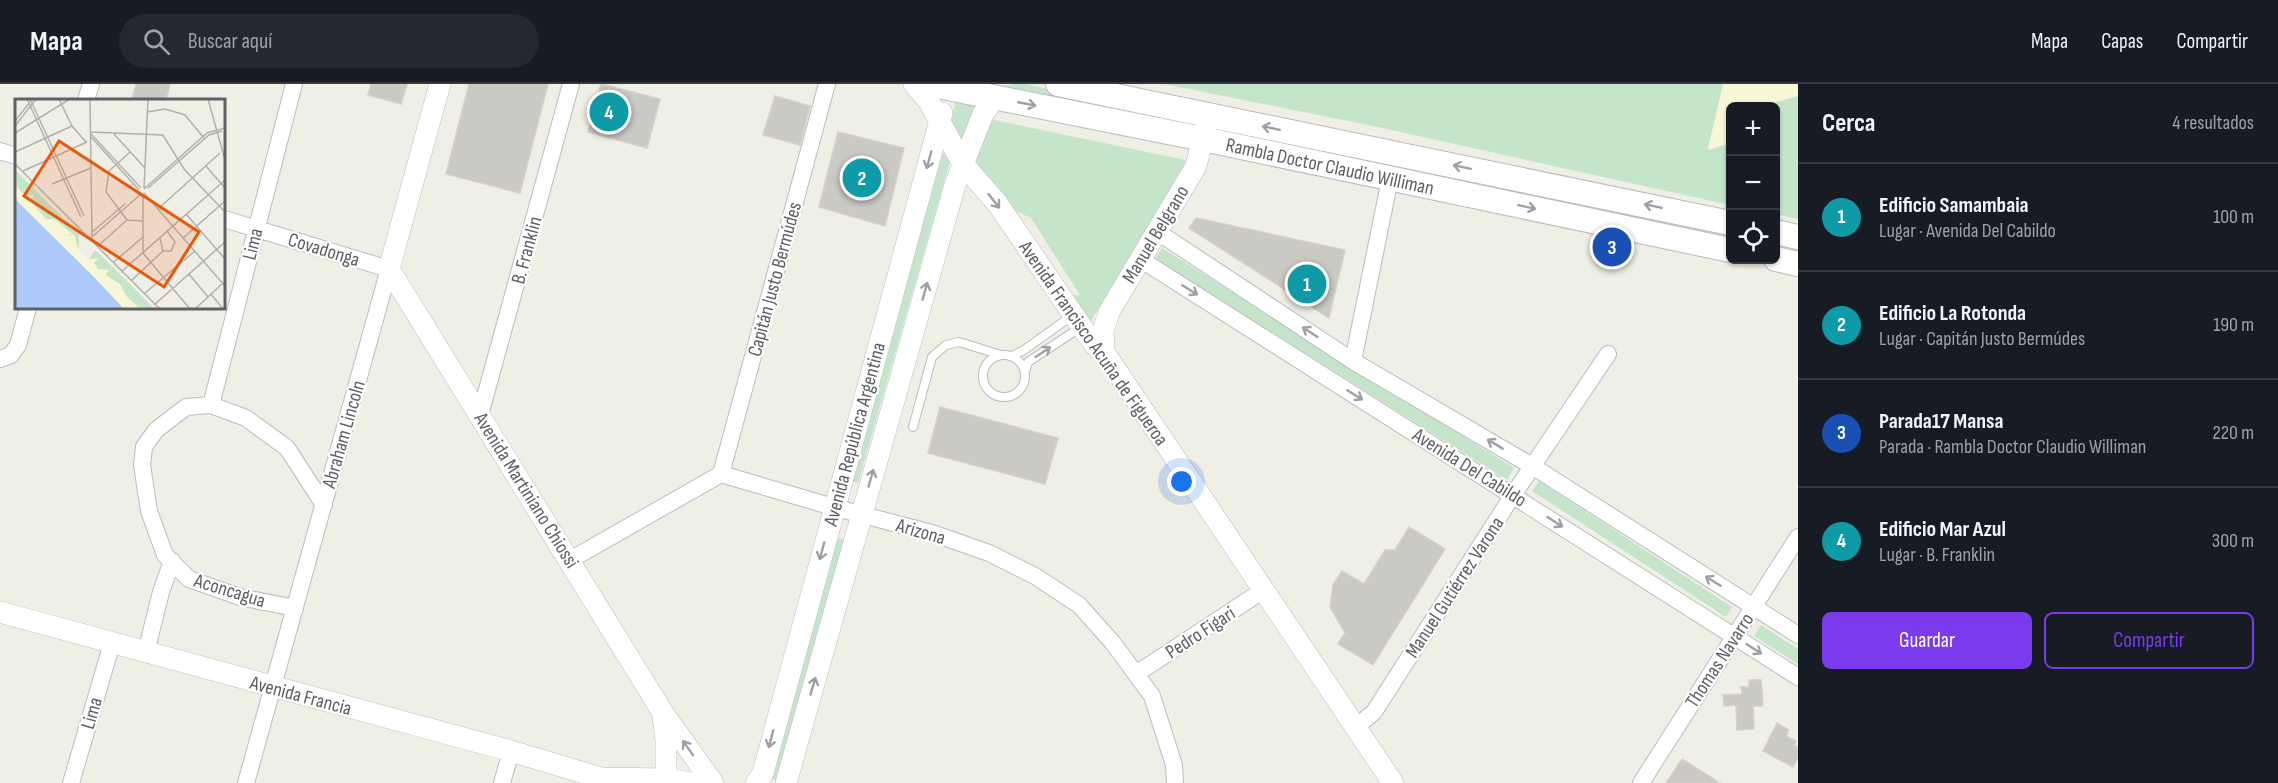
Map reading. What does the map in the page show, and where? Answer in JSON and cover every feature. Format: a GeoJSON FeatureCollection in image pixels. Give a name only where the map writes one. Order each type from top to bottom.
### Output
{"type":"FeatureCollection","features":[{"type":"Feature","properties":{"kind":"main road","name":"Rambla Doctor Claudio Williman"},"geometry":{"type":"LineString","coordinates":[[1058,84],[1726,222]]}},
{"type":"Feature","properties":{"kind":"main road","name":"Rambla Doctor Claudio Williman"},"geometry":{"type":"LineString","coordinates":[[942,85],[995,98],[1203,139],[1726,249]]}},
{"type":"Feature","properties":{"kind":"main road"},"geometry":{"type":"LineString","coordinates":[[1676,238],[1681,212]]}},
{"type":"Feature","properties":{"kind":"main road"},"geometry":{"type":"LineString","coordinates":[[1780,233],[1798,237]]}},
{"type":"Feature","properties":{"kind":"main road"},"geometry":{"type":"LineString","coordinates":[[1780,260],[1798,264]]}},
{"type":"Feature","properties":{"kind":"street"},"geometry":{"type":"LineString","coordinates":[[86,99],[91,84]]}},
{"type":"Feature","properties":{"kind":"street","name":"Lima"},"geometry":{"type":"LineString","coordinates":[[211,405],[294,84]]}},
{"type":"Feature","properties":{"kind":"street","name":"Abraham Lincoln"},"geometry":{"type":"LineString","coordinates":[[246,783],[440,84]]}},
{"type":"Feature","properties":{"kind":"street","name":"B. Franklin"},"geometry":{"type":"LineString","coordinates":[[480,415],[571,84]]}},
{"type":"Feature","properties":{"kind":"street","name":"Capitán Justo Bermúdes"},"geometry":{"type":"LineString","coordinates":[[721,474],[827,84]]}},
{"type":"Feature","properties":{"kind":"street","name":"Avenida Francisco Acuña de Figueroa"},"geometry":{"type":"LineString","coordinates":[[914,84],[928,100],[963,164],[997,203],[1077,321],[1095,345],[1104,352],[1393,783]]}},
{"type":"Feature","properties":{"kind":"street","name":"Avenida República Argentina"},"geometry":{"type":"LineString","coordinates":[[756,783],[763,773],[833,507],[940,121],[942,85]]}},
{"type":"Feature","properties":{"kind":"street","name":"Avenida República Argentina"},"geometry":{"type":"LineString","coordinates":[[786,783],[956,185],[983,114],[995,98]]}},
{"type":"Feature","properties":{"kind":"street","name":"Manuel Belgrano"},"geometry":{"type":"LineString","coordinates":[[1104,352],[1103,331],[1109,312],[1196,166],[1209,115]]}},
{"type":"Feature","properties":{"kind":"street"},"geometry":{"type":"LineString","coordinates":[[0,151],[15,156]]}},
{"type":"Feature","properties":{"kind":"street"},"geometry":{"type":"LineString","coordinates":[[1353,361],[1390,179]]}},
{"type":"Feature","properties":{"kind":"street","name":"Covadonga"},"geometry":{"type":"LineString","coordinates":[[225,219],[390,269]]}},
{"type":"Feature","properties":{"kind":"street","name":"Avenida Del Cabildo"},"geometry":{"type":"LineString","coordinates":[[1156,231],[1353,361],[1532,466],[1798,635]]}},
{"type":"Feature","properties":{"kind":"street","name":"Avenida Del Cabildo"},"geometry":{"type":"LineString","coordinates":[[1140,259],[1798,677]]}},
{"type":"Feature","properties":{"kind":"street","name":"Avenida Martiniano Chiossi"},"geometry":{"type":"LineString","coordinates":[[390,269],[663,713],[713,783]]}},
{"type":"Feature","properties":{"kind":"street"},"geometry":{"type":"LineString","coordinates":[[0,359],[11,355],[18,345],[28,309]]}},
{"type":"Feature","properties":{"kind":"street","name":"Manuel Gutiérrez Varona"},"geometry":{"type":"LineString","coordinates":[[1356,728],[1374,711],[1532,466],[1608,354]]}},
{"type":"Feature","properties":{"kind":"street"},"geometry":{"type":"LineString","coordinates":[[211,405],[246,418],[287,448],[324,505]]}},
{"type":"Feature","properties":{"kind":"street","name":"Aconcagua"},"geometry":{"type":"LineString","coordinates":[[211,405],[186,407],[156,430],[144,447],[142,465],[149,511],[165,555],[189,579],[240,597],[295,608]]}},
{"type":"Feature","properties":{"kind":"street"},"geometry":{"type":"LineString","coordinates":[[570,560],[721,474]]}},
{"type":"Feature","properties":{"kind":"street","name":"Arizona"},"geometry":{"type":"LineString","coordinates":[[721,474],[935,534],[989,553],[1035,576],[1078,605],[1113,643],[1152,696],[1174,765],[1175,783]]}},
{"type":"Feature","properties":{"kind":"street","name":"Thomas Navarro"},"geometry":{"type":"LineString","coordinates":[[1641,783],[1798,537]]}},
{"type":"Feature","properties":{"kind":"street"},"geometry":{"type":"LineString","coordinates":[[146,652],[161,592],[172,561]]}},
{"type":"Feature","properties":{"kind":"street","name":"Pedro Figari"},"geometry":{"type":"LineString","coordinates":[[1136,674],[1265,589]]}},
{"type":"Feature","properties":{"kind":"street","name":"Avenida Francia"},"geometry":{"type":"LineString","coordinates":[[0,612],[511,751],[606,781],[691,783]]}},
{"type":"Feature","properties":{"kind":"street","name":"Lima"},"geometry":{"type":"LineString","coordinates":[[71,783],[112,643]]}},
{"type":"Feature","properties":{"kind":"street","name":"Avenida Martiniano Chiossi"},"geometry":{"type":"LineString","coordinates":[[663,713],[666,740],[666,781]]}},
{"type":"Feature","properties":{"kind":"street"},"geometry":{"type":"LineString","coordinates":[[502,783],[511,751]]}},
{"type":"Feature","properties":{"kind":"lane"},"geometry":{"type":"LineString","coordinates":[[913,427],[932,357],[946,345],[959,342],[1001,355],[1012,356],[1077,321]]}},
{"type":"Feature","properties":{"kind":"lane"},"geometry":{"type":"LineString","coordinates":[[1001,355],[991,359],[984,368],[982,379],[986,390],[995,396],[1006,398],[1017,393],[1024,385],[1028,362],[1077,321]]}},
{"type":"Feature","properties":{"kind":"lane"},"geometry":{"type":"LineString","coordinates":[[1012,356],[1021,363],[1025,373]]}},
{"type":"Feature","properties":{"kind":"green space"},"geometry":{"type":"Polygon","coordinates":[[[1017,84],[1181,117],[1184,123],[1183,125],[997,87],[1017,84]]]}},
{"type":"Feature","properties":{"kind":"green space"},"geometry":{"type":"Polygon","coordinates":[[[1164,84],[1723,84],[1708,149],[1726,144],[1726,204],[1373,126],[1164,84]]]}},
{"type":"Feature","properties":{"kind":"green space"},"geometry":{"type":"Polygon","coordinates":[[[1798,96],[1798,219],[1780,215],[1780,102],[1776,102],[1798,96]]]}},
{"type":"Feature","properties":{"kind":"green space"},"geometry":{"type":"Polygon","coordinates":[[[957,98],[979,103],[963,143],[949,125],[957,98]]]}},
{"type":"Feature","properties":{"kind":"green space"},"geometry":{"type":"Polygon","coordinates":[[[990,119],[1185,160],[1186,169],[1091,321],[1088,322],[1070,295],[1080,295],[1031,218],[1013,210],[973,158],[990,119]]]}},
{"type":"Feature","properties":{"kind":"green space"},"geometry":{"type":"Polygon","coordinates":[[[943,153],[950,161],[858,483],[850,481],[943,153]]]}},
{"type":"Feature","properties":{"kind":"green space"},"geometry":{"type":"Polygon","coordinates":[[[1162,248],[1514,468],[1507,480],[1155,259],[1162,248]]]}},
{"type":"Feature","properties":{"kind":"green space"},"geometry":{"type":"Polygon","coordinates":[[[1539,481],[1732,607],[1726,617],[1532,491],[1539,481]]]}},
{"type":"Feature","properties":{"kind":"green space"},"geometry":{"type":"Polygon","coordinates":[[[835,538],[844,540],[779,781],[769,778],[835,538]]]}},
{"type":"Feature","properties":{"kind":"green space"},"geometry":{"type":"Polygon","coordinates":[[[1761,625],[1798,649],[1798,664],[1754,636],[1761,625]]]}},
{"type":"Feature","properties":{"kind":"sand"},"geometry":{"type":"Polygon","coordinates":[[[1721,84],[1798,84],[1798,96],[1776,102],[1726,102],[1726,144],[1708,150],[1723,85],[1721,84]]]}},
{"type":"Feature","properties":{"kind":"building"},"geometry":{"type":"Polygon","coordinates":[[[136,84],[170,84],[166,99],[132,99],[136,84]]]}},
{"type":"Feature","properties":{"kind":"building"},"geometry":{"type":"Polygon","coordinates":[[[371,84],[407,84],[401,104],[368,95],[371,84]]]}},
{"type":"Feature","properties":{"kind":"building"},"geometry":{"type":"Polygon","coordinates":[[[469,84],[548,84],[520,193],[446,174],[469,84]]]}},
{"type":"Feature","properties":{"kind":"building"},"geometry":{"type":"Polygon","coordinates":[[[601,84],[660,99],[647,148],[588,132],[601,84]]]}},
{"type":"Feature","properties":{"kind":"building"},"geometry":{"type":"Polygon","coordinates":[[[775,96],[810,106],[800,145],[763,135],[775,96]]]}},
{"type":"Feature","properties":{"kind":"building"},"geometry":{"type":"Polygon","coordinates":[[[838,132],[904,148],[885,226],[819,207],[838,132]]]}},
{"type":"Feature","properties":{"kind":"building"},"geometry":{"type":"Polygon","coordinates":[[[1196,218],[1345,250],[1329,318],[1189,228],[1196,218]]]}},
{"type":"Feature","properties":{"kind":"building"},"geometry":{"type":"Polygon","coordinates":[[[940,407],[1058,438],[1045,484],[928,453],[940,407]]]}},
{"type":"Feature","properties":{"kind":"building"},"geometry":{"type":"Polygon","coordinates":[[[1409,527],[1445,549],[1373,665],[1338,644],[1345,633],[1330,607],[1333,585],[1342,571],[1364,584],[1385,550],[1395,550],[1409,527]]]}},
{"type":"Feature","properties":{"kind":"building"},"geometry":{"type":"Polygon","coordinates":[[[1749,680],[1761,680],[1763,704],[1753,706],[1754,729],[1737,730],[1736,705],[1724,706],[1723,695],[1742,694],[1741,687],[1749,687],[1749,680]]]}},
{"type":"Feature","properties":{"kind":"building"},"geometry":{"type":"Polygon","coordinates":[[[1777,723],[1789,730],[1786,736],[1796,741],[1794,745],[1798,747],[1798,757],[1793,767],[1763,751],[1777,723]]]}},
{"type":"Feature","properties":{"kind":"building"},"geometry":{"type":"Polygon","coordinates":[[[1682,759],[1720,783],[1666,783],[1682,759]]]}},
{"type":"Feature","properties":{"kind":"place","name":"Edificio Mar Azul"},"geometry":{"type":"Point","coordinates":[609,112]}},
{"type":"Feature","properties":{"kind":"place","name":"Edificio La Rotonda"},"geometry":{"type":"Point","coordinates":[862,178]}},
{"type":"Feature","properties":{"kind":"place","name":"Parada17 Mansa"},"geometry":{"type":"Point","coordinates":[1612,247]}},
{"type":"Feature","properties":{"kind":"place","name":"Edificio Samambaia"},"geometry":{"type":"Point","coordinates":[1307,284]}}]}
